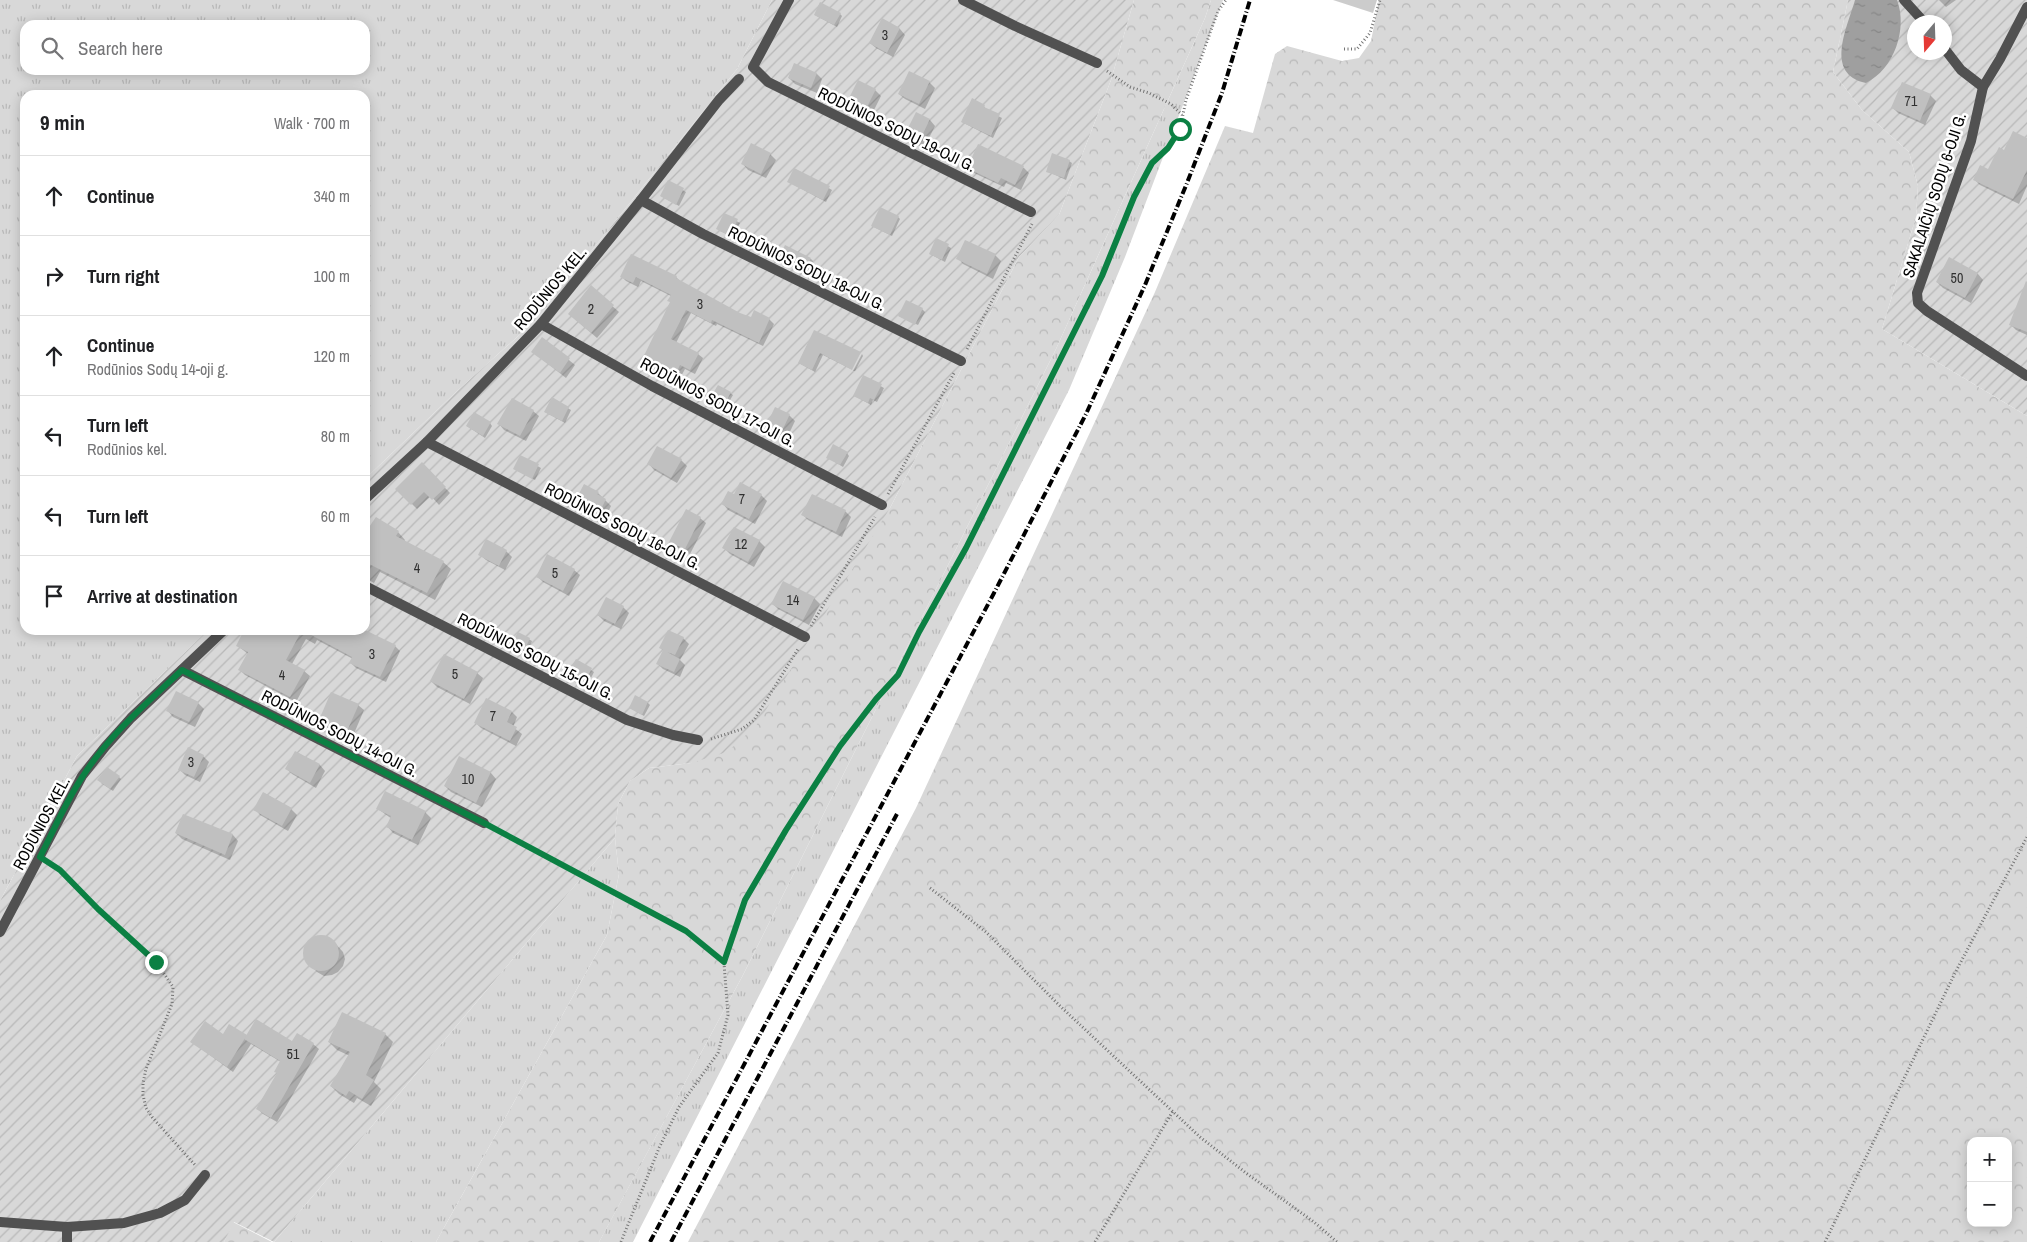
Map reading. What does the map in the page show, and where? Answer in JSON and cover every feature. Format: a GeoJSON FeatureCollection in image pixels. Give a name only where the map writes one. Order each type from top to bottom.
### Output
{"type":"FeatureCollection","features":[{"type":"Feature","properties":{"kind":"street","name":"RODŪNIOS SODŲ 19-OJI G."},"geometry":{"type":"LineString","coordinates":[[789,0],[753,67],[768,82],[1031,212]]}},
{"type":"Feature","properties":{"kind":"street"},"geometry":{"type":"LineString","coordinates":[[963,0],[1097,63]]}},
{"type":"Feature","properties":{"kind":"street"},"geometry":{"type":"LineString","coordinates":[[1904,0],[1918,15]]}},
{"type":"Feature","properties":{"kind":"street","name":"SAKALAIČIŲ SODŲ 6-OJI G."},"geometry":{"type":"LineString","coordinates":[[2027,7],[1983,87],[1970,141],[1917,293],[1918,304],[1927,311],[2027,376]]}},
{"type":"Feature","properties":{"kind":"street"},"geometry":{"type":"LineString","coordinates":[[1952,58],[1961,70],[1983,87]]}},
{"type":"Feature","properties":{"kind":"street","name":"RODŪNIOS KEL."},"geometry":{"type":"LineString","coordinates":[[370,493],[427,442],[541,324],[719,100],[739,79]]}},
{"type":"Feature","properties":{"kind":"street","name":"RODŪNIOS SODŲ 18-OJI G."},"geometry":{"type":"LineString","coordinates":[[641,200],[703,234],[961,361]]}},
{"type":"Feature","properties":{"kind":"street","name":"RODŪNIOS SODŲ 17-OJI G."},"geometry":{"type":"LineString","coordinates":[[541,324],[652,386],[882,505]]}},
{"type":"Feature","properties":{"kind":"street","name":"RODŪNIOS SODŲ 16-OJI G."},"geometry":{"type":"LineString","coordinates":[[427,442],[805,637]]}},
{"type":"Feature","properties":{"kind":"street","name":"RODŪNIOS SODŲ 15-OJI G."},"geometry":{"type":"LineString","coordinates":[[370,589],[628,720],[673,735],[698,740]]}},
{"type":"Feature","properties":{"kind":"street","name":"RODŪNIOS KEL."},"geometry":{"type":"LineString","coordinates":[[0,932],[82,776],[131,718],[219,635]]}},
{"type":"Feature","properties":{"kind":"street","name":"RODŪNIOS SODŲ 14-OJI G."},"geometry":{"type":"LineString","coordinates":[[182,670],[484,823]]}},
{"type":"Feature","properties":{"kind":"street"},"geometry":{"type":"LineString","coordinates":[[0,1222],[67,1227],[124,1223],[160,1213],[185,1200],[205,1175]]}},
{"type":"Feature","properties":{"kind":"street"},"geometry":{"type":"LineString","coordinates":[[67,1227],[67,1242]]}},
{"type":"Feature","properties":{"kind":"path"},"geometry":{"type":"LineString","coordinates":[[621,1242],[659,1148],[679,1107],[718,1053],[728,1015],[724,962],[745,900],[786,830],[840,746],[876,699],[898,675],[919,632],[966,548],[1102,276],[1134,197],[1152,163],[1168,148],[1180,129],[1186,100],[1218,11],[1226,0]]}},
{"type":"Feature","properties":{"kind":"path"},"geometry":{"type":"LineString","coordinates":[[1344,49],[1357,48],[1370,33],[1380,0]]}},
{"type":"Feature","properties":{"kind":"path"},"geometry":{"type":"LineString","coordinates":[[1097,63],[1130,88],[1150,93],[1172,104],[1183,115]]}},
{"type":"Feature","properties":{"kind":"path"},"geometry":{"type":"LineString","coordinates":[[484,823],[686,931],[724,962]]}},
{"type":"Feature","properties":{"kind":"path"},"geometry":{"type":"LineString","coordinates":[[1825,1242],[1955,973],[2027,837]]}},
{"type":"Feature","properties":{"kind":"path"},"geometry":{"type":"LineString","coordinates":[[40,857],[60,870],[98,909],[156,962],[173,987],[172,1004],[146,1069],[143,1094],[146,1108],[152,1118],[205,1175]]}},
{"type":"Feature","properties":{"kind":"path"},"geometry":{"type":"LineString","coordinates":[[930,888],[986,932],[1060,1006],[1200,1137],[1314,1222],[1337,1242]]}},
{"type":"Feature","properties":{"kind":"path"},"geometry":{"type":"LineString","coordinates":[[1095,1242],[1173,1111]]}},
{"type":"Feature","properties":{"kind":"green space"},"geometry":{"type":"Polygon","coordinates":[[[0,0],[772,0],[737,69],[537,319],[456,392],[370,474],[370,90],[20,90],[20,635],[203,635],[77,756],[0,901],[0,0]]]}},
{"type":"Feature","properties":{"kind":"green space"},"geometry":{"type":"Polygon","coordinates":[[[772,0],[1134,0],[1111,80],[1059,215],[1019,257],[890,508],[756,726],[727,752],[691,763],[649,768],[630,781],[618,804],[615,838],[274,1242],[234,1222],[224,1242],[0,1242],[0,901],[77,756],[203,635],[370,635],[370,474],[456,392],[537,319],[737,69],[772,0]]]}},
{"type":"Feature","properties":{"kind":"green space"},"geometry":{"type":"Polygon","coordinates":[[[1134,0],[1211,0],[1205,18],[1056,349],[743,975],[599,1242],[436,1242],[607,935],[619,874],[615,838],[618,804],[630,781],[649,768],[691,763],[890,508],[1019,257],[1059,215],[1111,80],[1134,0]]]}},
{"type":"Feature","properties":{"kind":"green space"},"geometry":{"type":"Polygon","coordinates":[[[1211,0],[1223,0],[1125,257],[1069,390],[633,1242],[599,1242],[743,975],[1056,349],[1205,18],[1211,0]]]}},
{"type":"Feature","properties":{"kind":"green space"},"geometry":{"type":"Polygon","coordinates":[[[1379,0],[1848,0],[1833,72],[1862,110],[1909,152],[1918,186],[1916,217],[1882,329],[2027,416],[2027,1242],[688,1242],[916,808],[1155,292],[1225,126],[1253,133],[1275,54],[1287,46],[1342,61],[1359,58],[1371,41],[1379,0]]]}},
{"type":"Feature","properties":{"kind":"green space"},"geometry":{"type":"Polygon","coordinates":[[[1848,0],[2027,0],[2027,416],[1882,329],[1916,217],[1918,186],[1909,152],[1862,110],[1833,72],[1848,0]]]}},
{"type":"Feature","properties":{"kind":"green space"},"geometry":{"type":"Polygon","coordinates":[[[615,838],[619,874],[607,935],[436,1242],[274,1242],[615,838]]]}},
{"type":"Feature","properties":{"kind":"green space"},"geometry":{"type":"Polygon","coordinates":[[[233,1222],[272,1242],[224,1242],[233,1222]]]}},
{"type":"Feature","properties":{"kind":"water"},"geometry":{"type":"Polygon","coordinates":[[[1855,0],[1897,0],[1900,11],[1899,35],[1891,58],[1876,77],[1866,83],[1853,78],[1845,70],[1842,60],[1844,36],[1855,0]]]}},
{"type":"Feature","properties":{"kind":"building"},"geometry":{"type":"Polygon","coordinates":[[[820,2],[841,13],[834,25],[814,15],[820,2]]]}},
{"type":"Feature","properties":{"kind":"building"},"geometry":{"type":"Polygon","coordinates":[[[882,18],[900,28],[887,53],[869,43],[882,18]]]}},
{"type":"Feature","properties":{"kind":"building"},"geometry":{"type":"Polygon","coordinates":[[[794,63],[817,73],[811,88],[788,78],[794,63]]]}},
{"type":"Feature","properties":{"kind":"building"},"geometry":{"type":"Polygon","coordinates":[[[909,71],[930,81],[919,104],[898,94],[909,71]]]}},
{"type":"Feature","properties":{"kind":"building"},"geometry":{"type":"Polygon","coordinates":[[[858,80],[876,89],[863,115],[845,106],[858,80]]]}},
{"type":"Feature","properties":{"kind":"building"},"geometry":{"type":"Polygon","coordinates":[[[1902,82],[1931,94],[1920,121],[1891,108],[1902,82]]]}},
{"type":"Feature","properties":{"kind":"building"},"geometry":{"type":"Polygon","coordinates":[[[972,98],[985,105],[984,107],[1000,114],[991,136],[961,122],[972,98]]]}},
{"type":"Feature","properties":{"kind":"building"},"geometry":{"type":"Polygon","coordinates":[[[916,112],[930,119],[918,144],[904,136],[916,112]]]}},
{"type":"Feature","properties":{"kind":"building"},"geometry":{"type":"Polygon","coordinates":[[[2013,131],[2027,138],[2027,170],[2013,199],[1973,180],[1980,165],[1988,169],[1999,147],[2004,150],[2013,131]]]}},
{"type":"Feature","properties":{"kind":"building"},"geometry":{"type":"Polygon","coordinates":[[[751,143],[771,153],[761,174],[741,164],[751,143]]]}},
{"type":"Feature","properties":{"kind":"building"},"geometry":{"type":"Polygon","coordinates":[[[978,144],[1024,166],[1015,185],[1001,178],[998,183],[967,168],[978,144]]]}},
{"type":"Feature","properties":{"kind":"building"},"geometry":{"type":"Polygon","coordinates":[[[1052,153],[1070,160],[1064,178],[1046,172],[1052,153]]]}},
{"type":"Feature","properties":{"kind":"building"},"geometry":{"type":"Polygon","coordinates":[[[794,168],[830,186],[823,200],[787,182],[794,168]]]}},
{"type":"Feature","properties":{"kind":"building"},"geometry":{"type":"Polygon","coordinates":[[[668,180],[684,188],[676,205],[660,196],[668,180]]]}},
{"type":"Feature","properties":{"kind":"building"},"geometry":{"type":"Polygon","coordinates":[[[880,207],[899,216],[890,235],[871,226],[880,207]]]}},
{"type":"Feature","properties":{"kind":"building"},"geometry":{"type":"Polygon","coordinates":[[[724,213],[738,219],[730,236],[716,229],[724,213]]]}},
{"type":"Feature","properties":{"kind":"building"},"geometry":{"type":"Polygon","coordinates":[[[936,238],[949,244],[942,260],[929,254],[936,238]]]}},
{"type":"Feature","properties":{"kind":"building"},"geometry":{"type":"Polygon","coordinates":[[[965,240],[996,254],[987,274],[956,259],[965,240]]]}},
{"type":"Feature","properties":{"kind":"building"},"geometry":{"type":"Polygon","coordinates":[[[785,245],[811,258],[804,272],[778,260],[785,245]]]}},
{"type":"Feature","properties":{"kind":"building"},"geometry":{"type":"Polygon","coordinates":[[[631,254],[677,276],[676,278],[740,313],[751,317],[754,310],[770,318],[759,343],[712,320],[711,323],[686,310],[671,339],[699,353],[690,370],[680,365],[673,380],[640,364],[670,302],[667,301],[671,295],[636,277],[633,283],[620,277],[631,254]]]}},
{"type":"Feature","properties":{"kind":"building"},"geometry":{"type":"Polygon","coordinates":[[[1949,257],[1978,273],[1965,298],[1936,282],[1949,257]]]}},
{"type":"Feature","properties":{"kind":"building"},"geometry":{"type":"Polygon","coordinates":[[[2027,282],[2027,332],[2009,325],[2027,282]]]}},
{"type":"Feature","properties":{"kind":"building"},"geometry":{"type":"Polygon","coordinates":[[[591,285],[614,305],[591,333],[568,314],[591,285]]]}},
{"type":"Feature","properties":{"kind":"building"},"geometry":{"type":"Polygon","coordinates":[[[906,300],[923,308],[915,325],[898,316],[906,300]]]}},
{"type":"Feature","properties":{"kind":"building"},"geometry":{"type":"Polygon","coordinates":[[[814,330],[861,352],[852,370],[820,353],[812,370],[798,363],[814,330]]]}},
{"type":"Feature","properties":{"kind":"building"},"geometry":{"type":"Polygon","coordinates":[[[542,337],[570,358],[560,373],[531,352],[542,337]]]}},
{"type":"Feature","properties":{"kind":"building"},"geometry":{"type":"Polygon","coordinates":[[[863,375],[882,384],[874,400],[870,398],[868,403],[853,396],[863,375]]]}},
{"type":"Feature","properties":{"kind":"building"},"geometry":{"type":"Polygon","coordinates":[[[718,385],[731,392],[724,406],[710,398],[718,385]]]}},
{"type":"Feature","properties":{"kind":"building"},"geometry":{"type":"Polygon","coordinates":[[[552,397],[569,407],[562,421],[544,412],[552,397]]]}},
{"type":"Feature","properties":{"kind":"building"},"geometry":{"type":"Polygon","coordinates":[[[512,398],[534,410],[520,436],[497,424],[512,398]]]}},
{"type":"Feature","properties":{"kind":"building"},"geometry":{"type":"Polygon","coordinates":[[[775,407],[790,414],[781,433],[766,426],[775,407]]]}},
{"type":"Feature","properties":{"kind":"building"},"geometry":{"type":"Polygon","coordinates":[[[474,412],[491,422],[483,436],[466,426],[474,412]]]}},
{"type":"Feature","properties":{"kind":"building"},"geometry":{"type":"Polygon","coordinates":[[[833,444],[848,452],[840,465],[826,458],[833,444]]]}},
{"type":"Feature","properties":{"kind":"building"},"geometry":{"type":"Polygon","coordinates":[[[657,446],[682,459],[671,478],[647,464],[657,446]]]}},
{"type":"Feature","properties":{"kind":"building"},"geometry":{"type":"Polygon","coordinates":[[[520,455],[539,464],[532,479],[513,469],[520,455]]]}},
{"type":"Feature","properties":{"kind":"building"},"geometry":{"type":"Polygon","coordinates":[[[422,462],[446,487],[432,500],[424,492],[411,505],[395,489],[422,462]]]}},
{"type":"Feature","properties":{"kind":"building"},"geometry":{"type":"Polygon","coordinates":[[[740,482],[762,494],[749,519],[721,504],[728,491],[734,494],[740,482]]]}},
{"type":"Feature","properties":{"kind":"building"},"geometry":{"type":"Polygon","coordinates":[[[584,484],[599,492],[597,494],[606,499],[596,520],[572,507],[584,484]]]}},
{"type":"Feature","properties":{"kind":"building"},"geometry":{"type":"Polygon","coordinates":[[[812,494],[846,510],[836,532],[801,515],[812,494]]]}},
{"type":"Feature","properties":{"kind":"building"},"geometry":{"type":"Polygon","coordinates":[[[686,509],[701,517],[685,549],[669,542],[686,509]]]}},
{"type":"Feature","properties":{"kind":"building"},"geometry":{"type":"Polygon","coordinates":[[[376,517],[399,531],[396,536],[444,561],[427,593],[370,564],[370,526],[376,517]]]}},
{"type":"Feature","properties":{"kind":"building"},"geometry":{"type":"Polygon","coordinates":[[[734,527],[760,540],[748,562],[722,548],[734,527]]]}},
{"type":"Feature","properties":{"kind":"building"},"geometry":{"type":"Polygon","coordinates":[[[486,539],[507,550],[499,566],[478,555],[486,539]]]}},
{"type":"Feature","properties":{"kind":"building"},"geometry":{"type":"Polygon","coordinates":[[[547,554],[575,569],[563,591],[536,577],[547,554]]]}},
{"type":"Feature","properties":{"kind":"building"},"geometry":{"type":"Polygon","coordinates":[[[783,581],[815,597],[803,620],[771,604],[783,581]]]}},
{"type":"Feature","properties":{"kind":"building"},"geometry":{"type":"Polygon","coordinates":[[[606,597],[624,606],[615,624],[597,615],[606,597]]]}},
{"type":"Feature","properties":{"kind":"building"},"geometry":{"type":"Polygon","coordinates":[[[668,630],[684,637],[675,655],[667,652],[680,659],[674,672],[656,664],[663,650],[659,648],[668,630]]]}},
{"type":"Feature","properties":{"kind":"building"},"geometry":{"type":"Polygon","coordinates":[[[370,632],[396,645],[380,677],[349,663],[352,657],[311,635],[370,635],[370,632]]]}},
{"type":"Feature","properties":{"kind":"building"},"geometry":{"type":"Polygon","coordinates":[[[518,632],[530,638],[523,654],[510,648],[518,632]]]}},
{"type":"Feature","properties":{"kind":"building"},"geometry":{"type":"Polygon","coordinates":[[[242,635],[299,635],[286,660],[305,670],[290,697],[238,670],[248,652],[236,646],[242,635]]]}},
{"type":"Feature","properties":{"kind":"building"},"geometry":{"type":"Polygon","coordinates":[[[444,654],[478,672],[464,699],[430,681],[444,654]]]}},
{"type":"Feature","properties":{"kind":"building"},"geometry":{"type":"Polygon","coordinates":[[[576,659],[592,668],[583,686],[566,677],[576,659]]]}},
{"type":"Feature","properties":{"kind":"building"},"geometry":{"type":"Polygon","coordinates":[[[176,691],[199,702],[189,722],[166,711],[176,691]]]}},
{"type":"Feature","properties":{"kind":"building"},"geometry":{"type":"Polygon","coordinates":[[[331,692],[359,704],[344,738],[316,727],[331,692]]]}},
{"type":"Feature","properties":{"kind":"building"},"geometry":{"type":"Polygon","coordinates":[[[635,695],[648,702],[642,715],[629,708],[635,695]]]}},
{"type":"Feature","properties":{"kind":"building"},"geometry":{"type":"Polygon","coordinates":[[[486,698],[512,711],[507,722],[517,727],[510,741],[474,723],[486,698]]]}},
{"type":"Feature","properties":{"kind":"building"},"geometry":{"type":"Polygon","coordinates":[[[188,747],[204,755],[194,777],[178,770],[188,747]]]}},
{"type":"Feature","properties":{"kind":"building"},"geometry":{"type":"Polygon","coordinates":[[[295,751],[320,764],[310,783],[285,769],[295,751]]]}},
{"type":"Feature","properties":{"kind":"building"},"geometry":{"type":"Polygon","coordinates":[[[459,756],[491,772],[476,803],[444,786],[459,756]]]}},
{"type":"Feature","properties":{"kind":"building"},"geometry":{"type":"Polygon","coordinates":[[[107,767],[120,776],[110,789],[97,780],[107,767]]]}},
{"type":"Feature","properties":{"kind":"building"},"geometry":{"type":"Polygon","coordinates":[[[385,791],[426,811],[412,840],[386,827],[391,816],[376,809],[385,791]]]}},
{"type":"Feature","properties":{"kind":"building"},"geometry":{"type":"Polygon","coordinates":[[[263,792],[292,808],[282,826],[253,810],[263,792]]]}},
{"type":"Feature","properties":{"kind":"building"},"geometry":{"type":"Polygon","coordinates":[[[183,814],[233,834],[225,855],[175,833],[183,814]]]}},
{"type":"Feature","properties":{"kind":"building"},"geometry":{"type":"Polygon","coordinates":[[[321,935],[328,936],[334,940],[338,946],[338,960],[334,966],[328,970],[321,971],[314,970],[308,966],[304,960],[303,953],[304,946],[308,940],[314,936],[321,935]]]}},
{"type":"Feature","properties":{"kind":"building"},"geometry":{"type":"Polygon","coordinates":[[[342,1012],[386,1033],[366,1075],[374,1080],[362,1099],[349,1091],[346,1096],[330,1086],[350,1052],[328,1042],[342,1012]]]}},
{"type":"Feature","properties":{"kind":"building"},"geometry":{"type":"Polygon","coordinates":[[[256,1019],[292,1041],[297,1033],[314,1043],[271,1118],[256,1109],[277,1073],[274,1072],[280,1061],[244,1039],[256,1019]]]}},
{"type":"Feature","properties":{"kind":"building"},"geometry":{"type":"Polygon","coordinates":[[[205,1021],[223,1034],[229,1024],[247,1035],[227,1067],[190,1042],[205,1021]]]}},
{"type":"Feature","properties":{"kind":"railway"},"geometry":{"type":"LineString","coordinates":[[650,1242],[994,593],[1086,414],[1145,285],[1187,183],[1222,93],[1250,0]]}},
{"type":"Feature","properties":{"kind":"railway"},"geometry":{"type":"LineString","coordinates":[[671,1242],[898,812]]}},
{"type":"Feature","properties":{"kind":"route"},"geometry":{"type":"LineString","coordinates":[[156,962],[98,909],[60,870],[40,857],[82,776],[131,718],[182,670],[484,823],[686,931],[724,962],[745,900],[786,830],[840,746],[876,699],[898,675],[919,632],[966,548],[1102,276],[1134,197],[1152,163],[1168,148],[1180,129]]}}]}
